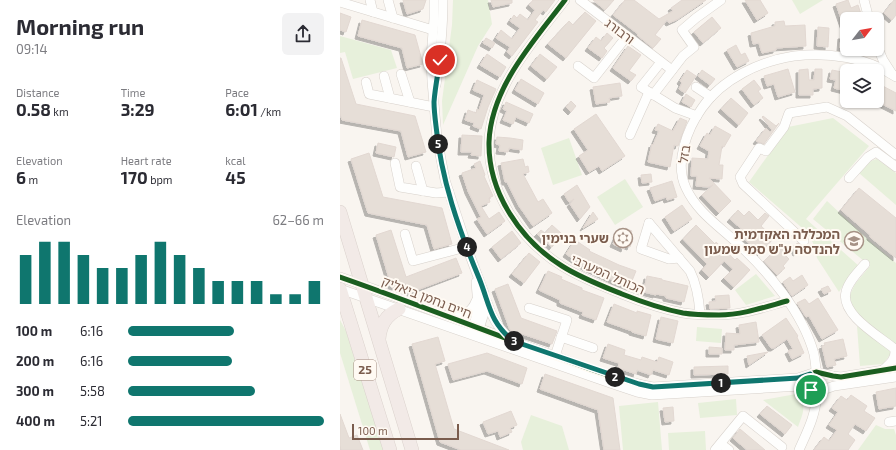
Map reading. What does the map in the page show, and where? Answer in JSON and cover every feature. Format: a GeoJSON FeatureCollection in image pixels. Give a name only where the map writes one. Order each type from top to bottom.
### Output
{"type":"FeatureCollection","features":[{"type":"Feature","properties":{"kind":"highway","name":"25"},"geometry":{"type":"LineString","coordinates":[[340,212],[412,450]]}},
{"type":"Feature","properties":{"kind":"highway","name":"25"},"geometry":{"type":"LineString","coordinates":[[340,289],[390,450]]}},
{"type":"Feature","properties":{"kind":"highway"},"geometry":{"type":"LineString","coordinates":[[378,341],[380,328],[383,322],[390,314],[399,309]]}},
{"type":"Feature","properties":{"kind":"street"},"geometry":{"type":"LineString","coordinates":[[370,0],[373,12]]}},
{"type":"Feature","properties":{"kind":"street"},"geometry":{"type":"LineString","coordinates":[[388,0],[393,18]]}},
{"type":"Feature","properties":{"kind":"street"},"geometry":{"type":"LineString","coordinates":[[434,0],[434,30],[431,58],[432,81],[438,145],[445,180],[481,294],[493,319],[501,330],[513,341]]}},
{"type":"Feature","properties":{"kind":"street"},"geometry":{"type":"LineString","coordinates":[[434,105],[440,60],[443,0]]}},
{"type":"Feature","properties":{"kind":"street","name":"הכותל המערבי"},"geometry":{"type":"LineString","coordinates":[[564,0],[506,83],[492,120],[490,134],[490,166],[503,202],[515,221],[528,238],[562,266],[586,279],[644,303],[669,310],[721,315],[742,313],[787,301]]}},
{"type":"Feature","properties":{"kind":"street","name":"ורבורג"},"geometry":{"type":"LineString","coordinates":[[580,0],[672,70]]}},
{"type":"Feature","properties":{"kind":"street"},"geometry":{"type":"LineString","coordinates":[[630,135],[651,94],[683,56],[694,46],[682,30],[720,0]]}},
{"type":"Feature","properties":{"kind":"street"},"geometry":{"type":"LineString","coordinates":[[864,0],[867,12]]}},
{"type":"Feature","properties":{"kind":"street"},"geometry":{"type":"LineString","coordinates":[[340,2],[349,2],[373,12],[434,30]]}},
{"type":"Feature","properties":{"kind":"street"},"geometry":{"type":"LineString","coordinates":[[578,66],[594,78],[627,36]]}},
{"type":"Feature","properties":{"kind":"street","name":"בזל"},"geometry":{"type":"LineString","coordinates":[[816,373],[814,354],[808,339],[800,322],[787,301],[751,257],[703,213],[685,188],[682,174],[684,146],[697,116],[707,100],[740,75],[773,60],[810,54],[831,55],[853,59],[871,65],[894,76]]}},
{"type":"Feature","properties":{"kind":"street"},"geometry":{"type":"LineString","coordinates":[[881,56],[894,76]]}},
{"type":"Feature","properties":{"kind":"street"},"geometry":{"type":"LineString","coordinates":[[661,62],[641,87],[675,108],[697,116]]}},
{"type":"Feature","properties":{"kind":"street"},"geometry":{"type":"LineString","coordinates":[[402,74],[410,102]]}},
{"type":"Feature","properties":{"kind":"street"},"geometry":{"type":"LineString","coordinates":[[384,76],[390,98]]}},
{"type":"Feature","properties":{"kind":"street"},"geometry":{"type":"LineString","coordinates":[[366,82],[369,94],[434,105]]}},
{"type":"Feature","properties":{"kind":"street"},"geometry":{"type":"LineString","coordinates":[[696,86],[711,97]]}},
{"type":"Feature","properties":{"kind":"street"},"geometry":{"type":"LineString","coordinates":[[804,240],[743,184],[740,177],[759,148],[766,151],[784,127],[789,113],[826,107],[847,116],[896,155]]}},
{"type":"Feature","properties":{"kind":"street"},"geometry":{"type":"LineString","coordinates":[[848,178],[868,157],[876,152],[896,167]]}},
{"type":"Feature","properties":{"kind":"street"},"geometry":{"type":"LineString","coordinates":[[394,163],[400,187],[436,193],[449,192]]}},
{"type":"Feature","properties":{"kind":"street"},"geometry":{"type":"LineString","coordinates":[[416,166],[423,191]]}},
{"type":"Feature","properties":{"kind":"street"},"geometry":{"type":"LineString","coordinates":[[679,258],[670,258],[641,249],[649,223],[654,228],[690,271],[698,295],[700,314]]}},
{"type":"Feature","properties":{"kind":"street"},"geometry":{"type":"LineString","coordinates":[[405,234],[413,261],[468,250]]}},
{"type":"Feature","properties":{"kind":"street"},"geometry":{"type":"LineString","coordinates":[[865,264],[848,287],[845,299],[855,317],[895,349],[895,356],[890,365],[882,371]]}},
{"type":"Feature","properties":{"kind":"street","name":"חיים נחמן ביאליק"},"geometry":{"type":"LineString","coordinates":[[340,277],[448,317],[475,330],[616,385],[638,392],[652,394],[797,386],[817,390],[896,377]]}},
{"type":"Feature","properties":{"kind":"street","name":"חיים נחמן ביאליק"},"geometry":{"type":"LineString","coordinates":[[340,289],[399,309],[513,341],[625,380],[653,387],[798,378],[816,373],[841,377],[896,368]]}},
{"type":"Feature","properties":{"kind":"street"},"geometry":{"type":"LineString","coordinates":[[448,317],[458,317],[468,313],[474,307],[481,294]]}},
{"type":"Feature","properties":{"kind":"street"},"geometry":{"type":"LineString","coordinates":[[475,330],[481,294]]}},
{"type":"Feature","properties":{"kind":"street"},"geometry":{"type":"LineString","coordinates":[[529,308],[567,320],[554,356]]}},
{"type":"Feature","properties":{"kind":"street"},"geometry":{"type":"LineString","coordinates":[[561,337],[592,348]]}},
{"type":"Feature","properties":{"kind":"street"},"geometry":{"type":"LineString","coordinates":[[799,450],[812,423],[816,405],[817,390],[827,382],[825,376],[816,373],[807,382],[817,390]]}},
{"type":"Feature","properties":{"kind":"street"},"geometry":{"type":"LineString","coordinates":[[729,450],[718,447],[743,416],[782,447]]}},
{"type":"Feature","properties":{"kind":"green space"},"geometry":{"type":"Polygon","coordinates":[[[453,0],[488,0],[492,24],[478,46],[443,125],[442,101],[452,25],[453,0]]]}},
{"type":"Feature","properties":{"kind":"green space"},"geometry":{"type":"Polygon","coordinates":[[[792,0],[823,0],[800,14],[792,0]]]}},
{"type":"Feature","properties":{"kind":"green space"},"geometry":{"type":"Polygon","coordinates":[[[340,36],[391,50],[397,68],[353,79],[345,52],[340,53],[340,36]]]}},
{"type":"Feature","properties":{"kind":"green space"},"geometry":{"type":"Polygon","coordinates":[[[833,118],[869,146],[806,219],[859,266],[839,292],[817,258],[815,247],[808,233],[749,182],[788,127],[833,118]]]}},
{"type":"Feature","properties":{"kind":"green space"},"geometry":{"type":"Polygon","coordinates":[[[569,138],[582,175],[553,185],[541,148],[569,138]]]}},
{"type":"Feature","properties":{"kind":"green space"},"geometry":{"type":"Polygon","coordinates":[[[877,159],[896,173],[896,205],[859,173],[869,162],[877,159]]]}},
{"type":"Feature","properties":{"kind":"green space"},"geometry":{"type":"Polygon","coordinates":[[[625,179],[643,207],[615,225],[597,197],[625,179]]]}},
{"type":"Feature","properties":{"kind":"green space"},"geometry":{"type":"Polygon","coordinates":[[[827,201],[873,244],[896,263],[896,348],[855,312],[849,297],[855,284],[870,266],[813,219],[827,201]]]}},
{"type":"Feature","properties":{"kind":"green space"},"geometry":{"type":"Polygon","coordinates":[[[756,274],[775,296],[746,305],[735,290],[756,274]]]}},
{"type":"Feature","properties":{"kind":"green space"},"geometry":{"type":"Polygon","coordinates":[[[340,320],[346,331],[385,450],[370,450],[340,353],[340,320]]]}},
{"type":"Feature","properties":{"kind":"green space"},"geometry":{"type":"Polygon","coordinates":[[[857,326],[892,352],[883,364],[860,366],[857,326]]]}},
{"type":"Feature","properties":{"kind":"green space"},"geometry":{"type":"Polygon","coordinates":[[[697,327],[722,329],[721,343],[696,341],[697,327]]]}},
{"type":"Feature","properties":{"kind":"green space"},"geometry":{"type":"Polygon","coordinates":[[[796,394],[800,398],[803,406],[803,413],[798,427],[763,400],[796,394]]]}},
{"type":"Feature","properties":{"kind":"green space"},"geometry":{"type":"Polygon","coordinates":[[[736,399],[737,415],[700,418],[698,403],[736,399]]]}},
{"type":"Feature","properties":{"kind":"green space"},"geometry":{"type":"Polygon","coordinates":[[[658,402],[662,450],[623,450],[619,406],[658,402]]]}},
{"type":"Feature","properties":{"kind":"green space"},"geometry":{"type":"Polygon","coordinates":[[[531,415],[562,426],[569,450],[523,450],[521,442],[531,415]]]}},
{"type":"Feature","properties":{"kind":"green space"},"geometry":{"type":"Polygon","coordinates":[[[876,425],[885,429],[894,429],[896,435],[896,450],[858,450],[876,425]]]}},
{"type":"Feature","properties":{"kind":"green space"},"geometry":{"type":"Polygon","coordinates":[[[705,431],[706,450],[669,450],[668,433],[705,431]]]}},
{"type":"Feature","properties":{"kind":"building"},"geometry":{"type":"Polygon","coordinates":[[[403,0],[426,0],[423,9],[407,14],[403,0]]]}},
{"type":"Feature","properties":{"kind":"building"},"geometry":{"type":"Polygon","coordinates":[[[491,0],[512,0],[512,3],[493,7],[491,0]]]}},
{"type":"Feature","properties":{"kind":"building"},"geometry":{"type":"Polygon","coordinates":[[[533,0],[555,0],[546,12],[543,10],[535,20],[538,22],[512,56],[507,52],[510,47],[496,38],[501,30],[512,39],[520,28],[510,21],[514,15],[517,18],[520,14],[528,20],[535,10],[529,5],[533,0]]]}},
{"type":"Feature","properties":{"kind":"building"},"geometry":{"type":"Polygon","coordinates":[[[593,0],[614,0],[605,10],[593,0]]]}},
{"type":"Feature","properties":{"kind":"building"},"geometry":{"type":"Polygon","coordinates":[[[625,0],[634,0],[659,19],[673,11],[671,8],[682,0],[706,0],[678,19],[669,23],[667,20],[655,35],[661,39],[653,48],[637,35],[638,34],[613,15],[625,0]]]}},
{"type":"Feature","properties":{"kind":"building"},"geometry":{"type":"Polygon","coordinates":[[[745,0],[760,0],[768,13],[757,20],[745,0]]]}},
{"type":"Feature","properties":{"kind":"building"},"geometry":{"type":"Polygon","coordinates":[[[848,0],[851,8],[858,5],[860,12],[840,12],[840,16],[836,4],[848,0]]]}},
{"type":"Feature","properties":{"kind":"building"},"geometry":{"type":"Polygon","coordinates":[[[894,0],[896,0],[896,15],[892,20],[884,13],[894,0]]]}},
{"type":"Feature","properties":{"kind":"building"},"geometry":{"type":"Polygon","coordinates":[[[585,12],[596,21],[566,58],[548,44],[569,21],[573,25],[585,12]]]}},
{"type":"Feature","properties":{"kind":"building"},"geometry":{"type":"Polygon","coordinates":[[[340,13],[351,17],[346,32],[340,30],[340,13]]]}},
{"type":"Feature","properties":{"kind":"building"},"geometry":{"type":"Polygon","coordinates":[[[712,17],[721,28],[703,43],[694,32],[712,17]]]}},
{"type":"Feature","properties":{"kind":"building"},"geometry":{"type":"Polygon","coordinates":[[[362,20],[415,35],[423,64],[407,68],[402,48],[358,36],[362,20]]]}},
{"type":"Feature","properties":{"kind":"building"},"geometry":{"type":"Polygon","coordinates":[[[784,21],[785,26],[805,25],[806,46],[776,48],[776,50],[762,53],[759,43],[753,44],[751,33],[775,26],[775,22],[784,21]]]}},
{"type":"Feature","properties":{"kind":"building"},"geometry":{"type":"Polygon","coordinates":[[[818,27],[829,28],[828,47],[817,46],[818,27]]]}},
{"type":"Feature","properties":{"kind":"building"},"geometry":{"type":"Polygon","coordinates":[[[607,33],[613,38],[604,48],[607,51],[602,58],[588,48],[596,37],[601,41],[607,33]]]}},
{"type":"Feature","properties":{"kind":"building"},"geometry":{"type":"Polygon","coordinates":[[[486,38],[495,43],[492,48],[483,43],[486,38]]]}},
{"type":"Feature","properties":{"kind":"building"},"geometry":{"type":"Polygon","coordinates":[[[736,45],[741,55],[745,53],[749,61],[737,67],[727,50],[736,45]]]}},
{"type":"Feature","properties":{"kind":"building"},"geometry":{"type":"Polygon","coordinates":[[[628,46],[641,55],[629,71],[636,75],[631,81],[613,68],[628,46]]]}},
{"type":"Feature","properties":{"kind":"building"},"geometry":{"type":"Polygon","coordinates":[[[487,54],[506,67],[500,77],[480,65],[487,54]]]}},
{"type":"Feature","properties":{"kind":"building"},"geometry":{"type":"Polygon","coordinates":[[[540,54],[557,67],[547,79],[531,66],[540,54]]]}},
{"type":"Feature","properties":{"kind":"building"},"geometry":{"type":"Polygon","coordinates":[[[340,58],[356,104],[415,116],[426,152],[408,157],[401,131],[342,120],[340,114],[340,58]]]}},
{"type":"Feature","properties":{"kind":"building"},"geometry":{"type":"Polygon","coordinates":[[[788,69],[795,92],[778,97],[774,84],[767,86],[764,76],[788,69]]]}},
{"type":"Feature","properties":{"kind":"building"},"geometry":{"type":"Polygon","coordinates":[[[808,69],[809,80],[814,80],[815,69],[822,69],[822,88],[813,89],[813,95],[799,95],[799,70],[808,69]]]}},
{"type":"Feature","properties":{"kind":"building"},"geometry":{"type":"Polygon","coordinates":[[[687,70],[696,76],[685,93],[679,89],[682,83],[680,81],[687,70]]]}},
{"type":"Feature","properties":{"kind":"building"},"geometry":{"type":"Polygon","coordinates":[[[702,70],[715,79],[710,85],[698,76],[702,70]]]}},
{"type":"Feature","properties":{"kind":"building"},"geometry":{"type":"Polygon","coordinates":[[[832,70],[840,72],[840,90],[834,88],[836,80],[830,79],[832,70]]]}},
{"type":"Feature","properties":{"kind":"building"},"geometry":{"type":"Polygon","coordinates":[[[521,79],[544,93],[538,104],[515,90],[521,79]]]}},
{"type":"Feature","properties":{"kind":"building"},"geometry":{"type":"Polygon","coordinates":[[[477,80],[496,89],[481,129],[473,126],[474,123],[465,120],[468,110],[476,113],[477,109],[479,110],[484,95],[473,90],[477,80]]]}},
{"type":"Feature","properties":{"kind":"building"},"geometry":{"type":"Polygon","coordinates":[[[754,80],[761,89],[758,91],[763,98],[754,105],[742,89],[754,80]]]}},
{"type":"Feature","properties":{"kind":"building"},"geometry":{"type":"Polygon","coordinates":[[[620,83],[622,96],[609,98],[610,102],[596,104],[593,87],[620,83]]]}},
{"type":"Feature","properties":{"kind":"building"},"geometry":{"type":"Polygon","coordinates":[[[884,87],[896,93],[896,111],[884,105],[884,87]]]}},
{"type":"Feature","properties":{"kind":"building"},"geometry":{"type":"Polygon","coordinates":[[[686,94],[695,100],[691,107],[682,102],[686,94]]]}},
{"type":"Feature","properties":{"kind":"building"},"geometry":{"type":"Polygon","coordinates":[[[731,98],[748,113],[739,125],[721,109],[731,98]]]}},
{"type":"Feature","properties":{"kind":"building"},"geometry":{"type":"Polygon","coordinates":[[[571,101],[576,106],[571,112],[566,107],[571,101]]]}},
{"type":"Feature","properties":{"kind":"building"},"geometry":{"type":"Polygon","coordinates":[[[506,102],[533,114],[529,123],[516,117],[513,124],[503,120],[507,111],[503,109],[506,102]]]}},
{"type":"Feature","properties":{"kind":"building"},"geometry":{"type":"Polygon","coordinates":[[[596,114],[625,156],[602,171],[599,166],[589,172],[579,156],[588,150],[574,129],[596,114]]]}},
{"type":"Feature","properties":{"kind":"building"},"geometry":{"type":"Polygon","coordinates":[[[763,116],[776,126],[779,123],[764,144],[756,141],[766,128],[770,132],[772,130],[762,117],[763,116]]]}},
{"type":"Feature","properties":{"kind":"building"},"geometry":{"type":"Polygon","coordinates":[[[680,118],[687,121],[678,146],[674,145],[670,167],[648,162],[652,144],[653,145],[659,131],[655,130],[658,124],[673,131],[680,118]]]}},
{"type":"Feature","properties":{"kind":"building"},"geometry":{"type":"Polygon","coordinates":[[[715,126],[731,135],[724,147],[722,146],[719,165],[723,165],[722,179],[709,178],[731,201],[719,213],[702,195],[713,185],[708,187],[696,186],[697,176],[691,176],[692,158],[708,159],[709,151],[700,146],[707,133],[710,135],[715,126]]]}},
{"type":"Feature","properties":{"kind":"building"},"geometry":{"type":"Polygon","coordinates":[[[462,135],[482,136],[481,156],[471,155],[472,152],[461,152],[462,135]]]}},
{"type":"Feature","properties":{"kind":"building"},"geometry":{"type":"Polygon","coordinates":[[[497,137],[523,140],[522,150],[509,148],[508,152],[499,151],[500,145],[496,144],[497,137]]]}},
{"type":"Feature","properties":{"kind":"building"},"geometry":{"type":"Polygon","coordinates":[[[378,143],[396,147],[394,157],[376,153],[378,143]]]}},
{"type":"Feature","properties":{"kind":"building"},"geometry":{"type":"Polygon","coordinates":[[[369,153],[383,197],[442,208],[452,244],[434,249],[427,225],[368,213],[351,159],[369,153]]]}},
{"type":"Feature","properties":{"kind":"building"},"geometry":{"type":"Polygon","coordinates":[[[523,159],[525,167],[528,166],[529,172],[523,174],[538,202],[543,199],[552,213],[533,226],[519,206],[507,182],[505,182],[501,163],[523,159]]]}},
{"type":"Feature","properties":{"kind":"building"},"geometry":{"type":"Polygon","coordinates":[[[480,161],[485,175],[484,176],[493,196],[489,198],[490,202],[481,206],[489,219],[499,212],[505,221],[487,234],[477,219],[481,217],[468,191],[462,173],[476,168],[474,164],[480,161]]]}},
{"type":"Feature","properties":{"kind":"building"},"geometry":{"type":"Polygon","coordinates":[[[651,174],[652,182],[642,183],[641,175],[651,174]]]}},
{"type":"Feature","properties":{"kind":"building"},"geometry":{"type":"Polygon","coordinates":[[[672,181],[677,197],[667,200],[666,197],[655,201],[650,188],[672,181]]]}},
{"type":"Feature","properties":{"kind":"building"},"geometry":{"type":"Polygon","coordinates":[[[577,185],[590,207],[580,219],[570,204],[574,199],[569,202],[564,194],[577,185]]]}},
{"type":"Feature","properties":{"kind":"building"},"geometry":{"type":"Polygon","coordinates":[[[859,188],[896,218],[896,258],[870,237],[870,235],[841,210],[859,188]]]}},
{"type":"Feature","properties":{"kind":"building"},"geometry":{"type":"Polygon","coordinates":[[[682,205],[692,219],[674,231],[665,217],[682,205]]]}},
{"type":"Feature","properties":{"kind":"building"},"geometry":{"type":"Polygon","coordinates":[[[738,210],[744,216],[749,211],[758,220],[765,213],[769,216],[761,226],[774,238],[760,253],[741,236],[745,232],[730,219],[738,210]]]}},
{"type":"Feature","properties":{"kind":"building"},"geometry":{"type":"Polygon","coordinates":[[[593,212],[598,219],[583,228],[593,212]]]}},
{"type":"Feature","properties":{"kind":"building"},"geometry":{"type":"Polygon","coordinates":[[[552,225],[562,234],[552,247],[537,234],[541,230],[545,233],[552,225]]]}},
{"type":"Feature","properties":{"kind":"building"},"geometry":{"type":"Polygon","coordinates":[[[696,225],[715,244],[716,242],[735,260],[737,258],[750,270],[734,287],[724,278],[733,269],[724,261],[709,277],[702,270],[707,264],[683,239],[696,225]]]}},
{"type":"Feature","properties":{"kind":"building","name":"שערי בנימין"},"geometry":{"type":"Polygon","coordinates":[[[625,228],[632,231],[629,237],[633,239],[630,247],[625,245],[624,249],[613,244],[618,232],[622,234],[625,228]]]}},
{"type":"Feature","properties":{"kind":"building"},"geometry":{"type":"Polygon","coordinates":[[[391,230],[406,277],[456,258],[462,273],[409,293],[406,284],[392,288],[376,235],[391,230]]]}},
{"type":"Feature","properties":{"kind":"building"},"geometry":{"type":"Polygon","coordinates":[[[512,231],[521,243],[501,259],[492,247],[512,231]]]}},
{"type":"Feature","properties":{"kind":"building"},"geometry":{"type":"Polygon","coordinates":[[[575,240],[590,250],[589,251],[636,271],[629,288],[585,267],[566,254],[575,240]]]}},
{"type":"Feature","properties":{"kind":"building"},"geometry":{"type":"Polygon","coordinates":[[[798,243],[802,250],[796,253],[793,246],[798,243]]]}},
{"type":"Feature","properties":{"kind":"building"},"geometry":{"type":"Polygon","coordinates":[[[782,244],[786,248],[782,252],[789,259],[783,266],[785,268],[777,275],[764,261],[782,244]]]}},
{"type":"Feature","properties":{"kind":"building"},"geometry":{"type":"Polygon","coordinates":[[[529,253],[540,262],[524,283],[512,274],[529,253]]]}},
{"type":"Feature","properties":{"kind":"building"},"geometry":{"type":"Polygon","coordinates":[[[548,271],[562,277],[561,279],[582,288],[582,290],[604,298],[596,320],[582,315],[583,312],[560,303],[560,300],[539,290],[548,271]]]}},
{"type":"Feature","properties":{"kind":"building"},"geometry":{"type":"Polygon","coordinates":[[[802,275],[808,285],[792,296],[783,282],[790,277],[793,281],[802,275]]]}},
{"type":"Feature","properties":{"kind":"building"},"geometry":{"type":"Polygon","coordinates":[[[647,276],[688,286],[684,302],[666,298],[666,296],[640,291],[642,285],[645,285],[647,276]]]}},
{"type":"Feature","properties":{"kind":"building"},"geometry":{"type":"Polygon","coordinates":[[[508,284],[521,318],[557,331],[552,344],[510,330],[495,289],[508,284]]]}},
{"type":"Feature","properties":{"kind":"building"},"geometry":{"type":"Polygon","coordinates":[[[828,286],[831,291],[824,294],[821,289],[828,286]]]}},
{"type":"Feature","properties":{"kind":"building"},"geometry":{"type":"Polygon","coordinates":[[[729,295],[730,308],[710,309],[709,302],[716,301],[715,296],[729,295]]]}},
{"type":"Feature","properties":{"kind":"building"},"geometry":{"type":"Polygon","coordinates":[[[818,298],[838,330],[822,339],[809,316],[806,317],[797,303],[805,299],[809,304],[818,298]]]}},
{"type":"Feature","properties":{"kind":"building"},"geometry":{"type":"Polygon","coordinates":[[[614,304],[637,313],[637,311],[651,315],[646,336],[607,322],[614,304]]]}},
{"type":"Feature","properties":{"kind":"building"},"geometry":{"type":"Polygon","coordinates":[[[661,317],[678,321],[673,343],[656,339],[661,317]]]}},
{"type":"Feature","properties":{"kind":"building"},"geometry":{"type":"Polygon","coordinates":[[[786,318],[798,336],[797,337],[804,353],[792,359],[788,351],[793,349],[787,339],[774,348],[771,348],[762,335],[786,318]]]}},
{"type":"Feature","properties":{"kind":"building"},"geometry":{"type":"Polygon","coordinates":[[[756,322],[759,342],[734,345],[734,350],[725,350],[726,333],[740,334],[739,325],[756,322]]]}},
{"type":"Feature","properties":{"kind":"building"},"geometry":{"type":"Polygon","coordinates":[[[438,337],[445,361],[435,364],[454,429],[509,450],[461,450],[440,442],[412,344],[438,337]]]}},
{"type":"Feature","properties":{"kind":"building"},"geometry":{"type":"Polygon","coordinates":[[[843,339],[847,356],[834,359],[836,365],[827,367],[822,346],[825,345],[824,343],[843,339]]]}},
{"type":"Feature","properties":{"kind":"building"},"geometry":{"type":"Polygon","coordinates":[[[608,344],[625,350],[624,355],[641,360],[642,357],[657,362],[659,357],[673,362],[669,375],[653,370],[651,375],[637,370],[636,374],[618,368],[619,363],[603,358],[608,344]]]}},
{"type":"Feature","properties":{"kind":"building"},"geometry":{"type":"Polygon","coordinates":[[[709,347],[722,348],[722,354],[709,354],[709,347]]]}},
{"type":"Feature","properties":{"kind":"building"},"geometry":{"type":"Polygon","coordinates":[[[768,352],[749,365],[747,356],[768,352]]]}},
{"type":"Feature","properties":{"kind":"building"},"geometry":{"type":"Polygon","coordinates":[[[487,353],[527,368],[522,384],[487,371],[453,380],[448,364],[487,353]]]}},
{"type":"Feature","properties":{"kind":"building"},"geometry":{"type":"Polygon","coordinates":[[[728,366],[728,374],[694,375],[694,367],[728,366]]]}},
{"type":"Feature","properties":{"kind":"building"},"geometry":{"type":"Polygon","coordinates":[[[545,374],[613,398],[620,450],[604,450],[598,410],[540,389],[545,374]]]}},
{"type":"Feature","properties":{"kind":"building"},"geometry":{"type":"Polygon","coordinates":[[[896,388],[896,406],[879,409],[876,392],[896,388]]]}},
{"type":"Feature","properties":{"kind":"building"},"geometry":{"type":"Polygon","coordinates":[[[851,395],[867,406],[864,411],[875,418],[866,431],[855,424],[848,434],[855,440],[848,450],[814,450],[824,437],[829,441],[837,430],[829,425],[838,412],[832,408],[841,396],[847,400],[851,395]]]}},
{"type":"Feature","properties":{"kind":"building"},"geometry":{"type":"Polygon","coordinates":[[[767,406],[792,425],[785,434],[760,414],[767,406]]]}},
{"type":"Feature","properties":{"kind":"building"},"geometry":{"type":"Polygon","coordinates":[[[673,407],[674,421],[665,422],[663,408],[673,407]]]}},
{"type":"Feature","properties":{"kind":"building"},"geometry":{"type":"Polygon","coordinates":[[[511,411],[517,425],[510,428],[512,432],[500,437],[498,431],[488,434],[483,422],[511,411]]]}},
{"type":"Feature","properties":{"kind":"building"},"geometry":{"type":"Polygon","coordinates":[[[340,414],[349,438],[357,435],[363,450],[341,450],[340,414]]]}},
{"type":"Feature","properties":{"kind":"building"},"geometry":{"type":"Polygon","coordinates":[[[740,429],[765,450],[747,450],[733,438],[740,429]]]}},
{"type":"Feature","properties":{"kind":"cycle path"},"geometry":{"type":"LineString","coordinates":[[565,0],[516,66],[497,102],[492,122],[489,142],[490,161],[494,179],[509,213],[520,229],[547,255],[569,270],[592,282],[622,294],[667,309],[692,314],[728,315],[787,301]]}},
{"type":"Feature","properties":{"kind":"cycle path"},"geometry":{"type":"LineString","coordinates":[[340,277],[598,372],[653,387],[798,378],[816,372],[841,377],[896,368]]}},
{"type":"Feature","properties":{"kind":"place","name":"שערי בנימין"},"geometry":{"type":"Point","coordinates":[623,238]}},
{"type":"Feature","properties":{"kind":"place","name":"המכללה האקדמית להנדסה ע\"ש סמי שמעון"},"geometry":{"type":"Point","coordinates":[854,241]}},
{"type":"Feature","properties":{"kind":"route"},"geometry":{"type":"LineString","coordinates":[[440,60],[434,103],[440,159],[466,247],[483,288],[493,319],[505,335],[513,341],[554,356],[618,378],[653,387],[803,378],[810,374],[807,382],[811,390]]}}]}
